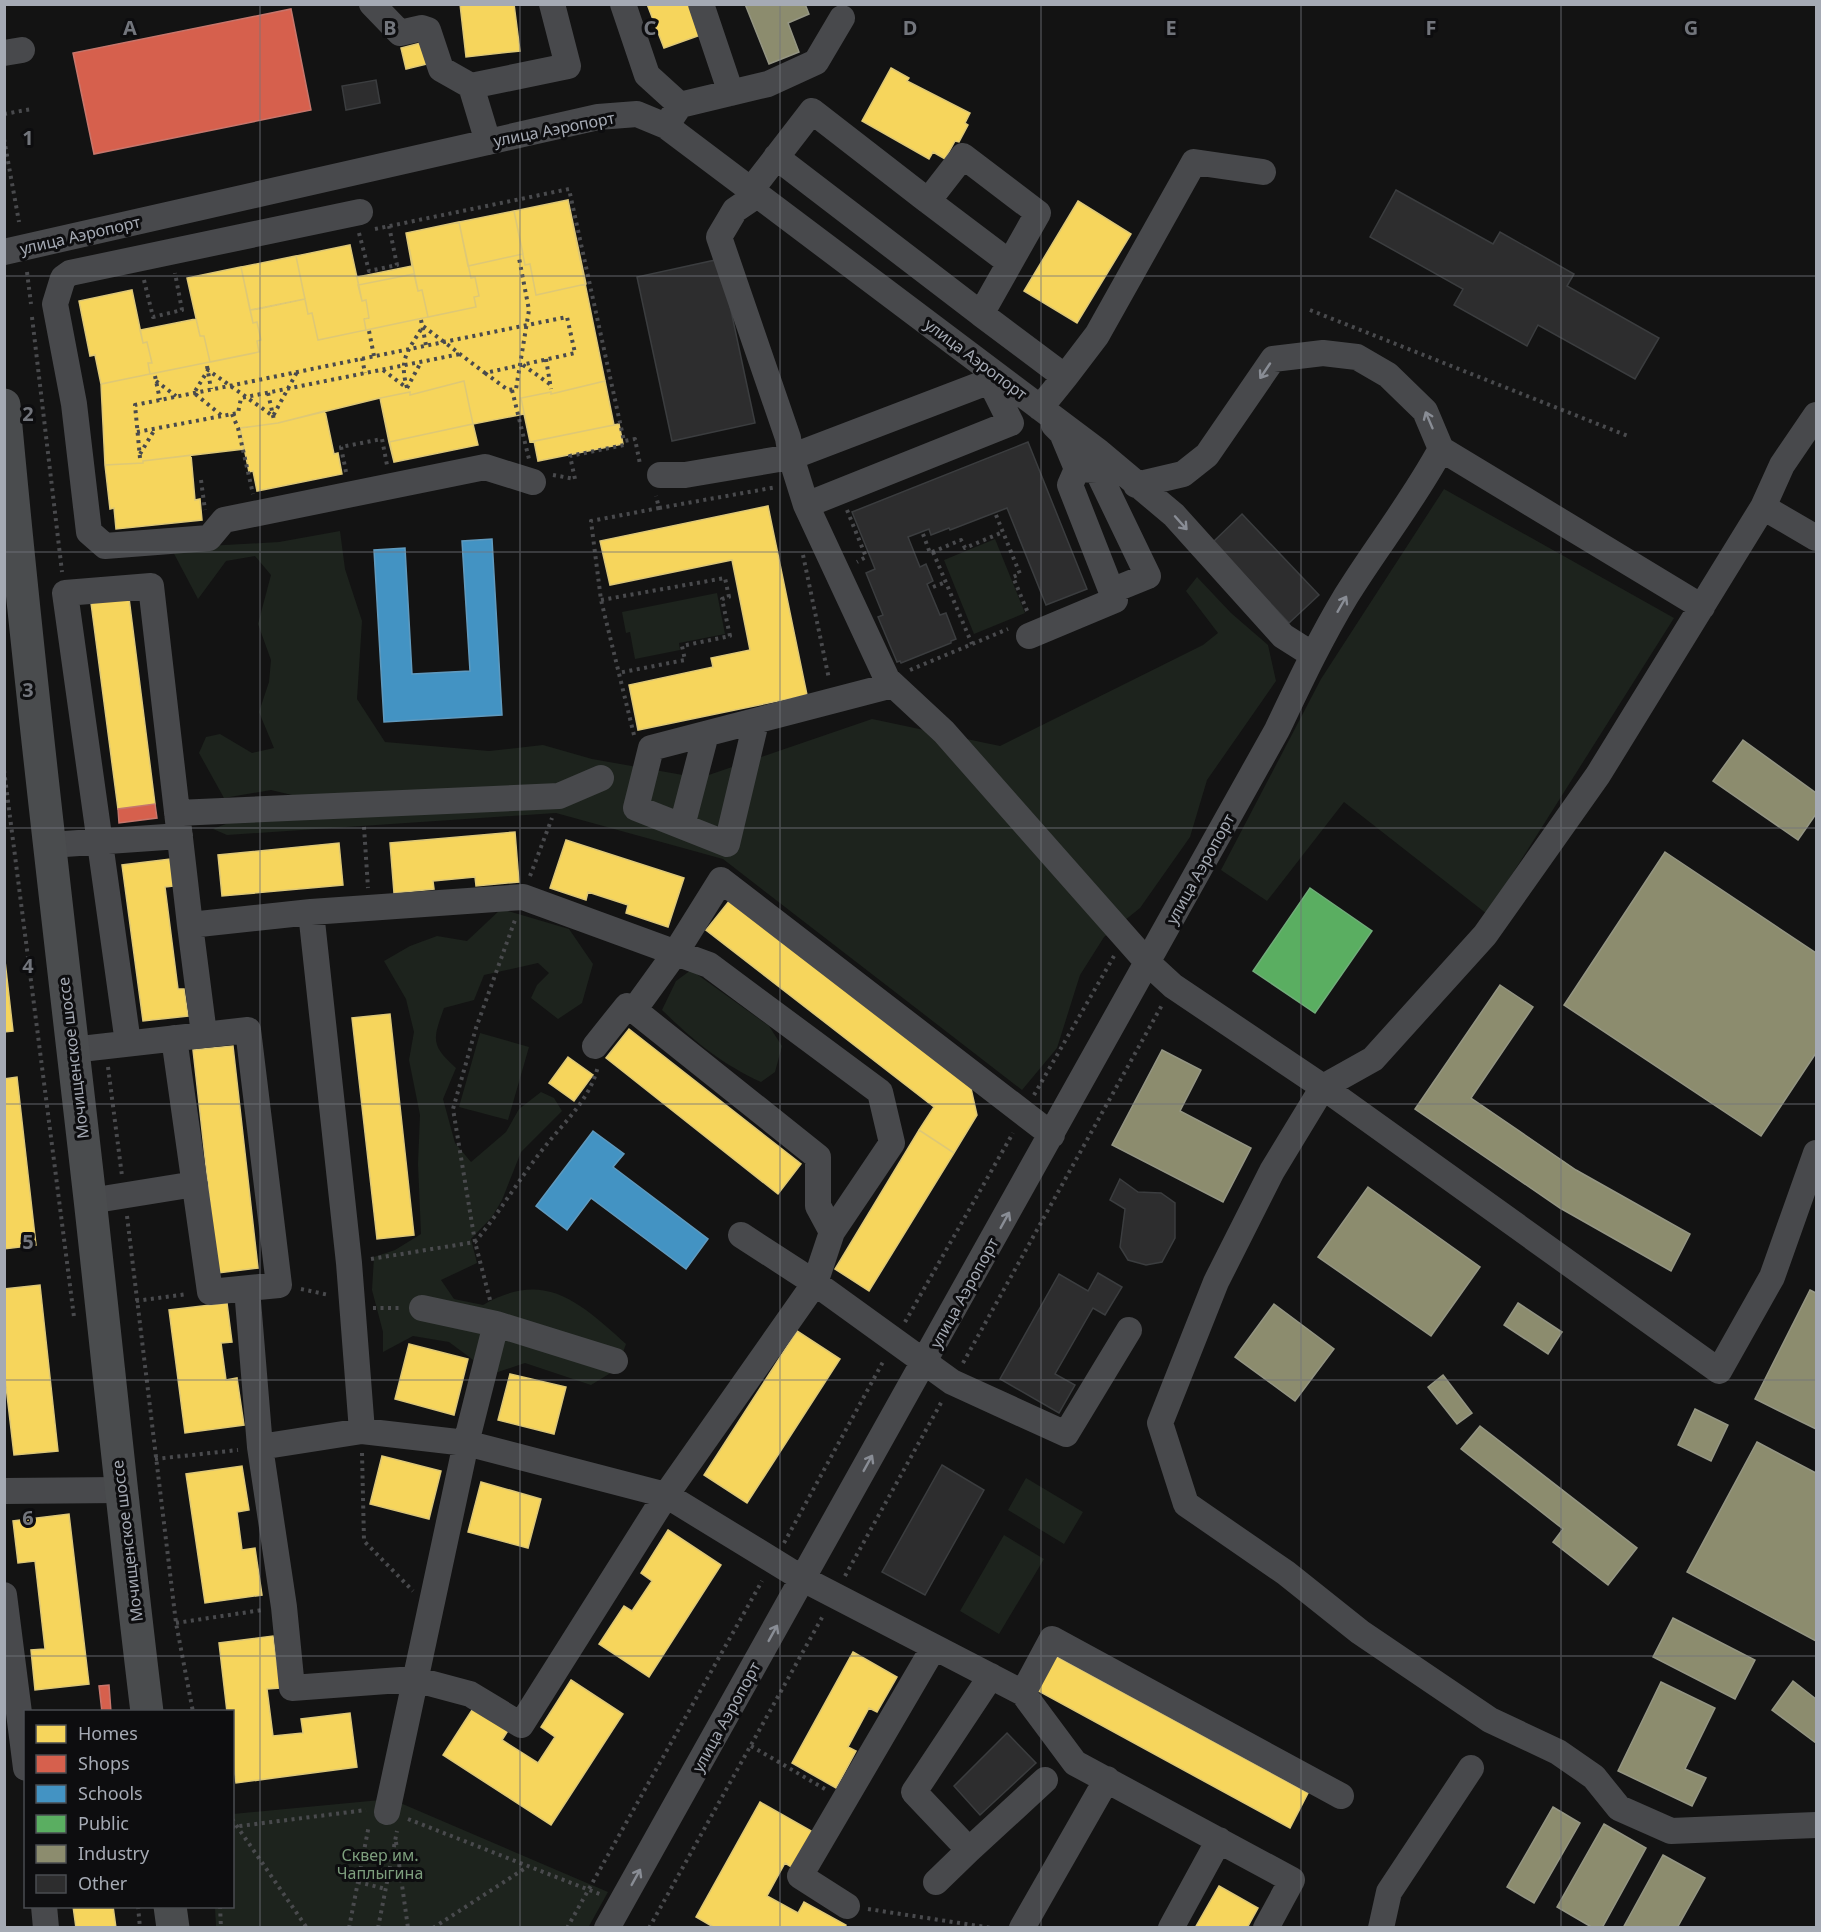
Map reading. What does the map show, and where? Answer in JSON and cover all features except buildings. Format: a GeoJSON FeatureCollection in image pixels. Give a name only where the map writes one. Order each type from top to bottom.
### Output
{"type":"FeatureCollection","features":[{"type":"Feature","properties":{"kind":"main road","name":"Мочищенское шоссе"},"geometry":{"type":"LineString","coordinates":[[4,405],[7,465],[90,1201],[120,1490],[147,1710]]}},
{"type":"Feature","properties":{"kind":"main road"},"geometry":{"type":"LineString","coordinates":[[170,1908],[172,1928]]}},
{"type":"Feature","properties":{"kind":"street"},"geometry":{"type":"LineString","coordinates":[[372,4],[400,33],[422,28],[428,30],[441,69],[471,86],[568,66],[552,4]]}},
{"type":"Feature","properties":{"kind":"street"},"geometry":{"type":"LineString","coordinates":[[623,4],[647,75],[680,105]]}},
{"type":"Feature","properties":{"kind":"street"},"geometry":{"type":"LineString","coordinates":[[701,4],[731,93]]}},
{"type":"Feature","properties":{"kind":"street"},"geometry":{"type":"LineString","coordinates":[[666,126],[680,105],[783,78],[816,62],[842,18]]}},
{"type":"Feature","properties":{"kind":"street"},"geometry":{"type":"LineString","coordinates":[[471,86],[488,142]]}},
{"type":"Feature","properties":{"kind":"street"},"geometry":{"type":"LineString","coordinates":[[1010,262],[812,111],[776,157],[754,192],[735,210],[719,237],[788,438],[791,457],[806,506],[889,680],[944,732],[1124,938],[1173,986],[1323,1087],[1719,1371],[1772,1277],[1816,1153]]}},
{"type":"Feature","properties":{"kind":"street","name":"улица Аэропорт"},"geometry":{"type":"LineString","coordinates":[[4,252],[598,117],[637,114],[666,126],[1099,452],[1174,515],[1282,636],[1313,655]]}},
{"type":"Feature","properties":{"kind":"street"},"geometry":{"type":"LineString","coordinates":[[928,201],[963,156],[1038,213],[981,314]]}},
{"type":"Feature","properties":{"kind":"street"},"geometry":{"type":"LineString","coordinates":[[776,157],[1065,377]]}},
{"type":"Feature","properties":{"kind":"street"},"geometry":{"type":"LineString","coordinates":[[1040,408],[1097,335],[1194,162],[1263,172]]}},
{"type":"Feature","properties":{"kind":"street"},"geometry":{"type":"LineString","coordinates":[[360,222],[70,273],[63,278],[55,304],[74,404],[89,532],[105,546],[209,538],[224,519],[485,467],[535,472]]}},
{"type":"Feature","properties":{"kind":"street"},"geometry":{"type":"LineString","coordinates":[[1136,485],[1183,474],[1207,455],[1273,359],[1323,353],[1357,357],[1388,375],[1425,411],[1441,449],[1702,607]]}},
{"type":"Feature","properties":{"kind":"street"},"geometry":{"type":"LineString","coordinates":[[652,477],[685,475],[791,457],[990,381],[1011,423]]}},
{"type":"Feature","properties":{"kind":"street"},"geometry":{"type":"LineString","coordinates":[[806,506],[1034,413],[1048,419],[1062,433],[1077,469],[1070,485],[1114,600],[1024,628]]}},
{"type":"Feature","properties":{"kind":"street"},"geometry":{"type":"LineString","coordinates":[[1816,415],[1782,465],[1763,507],[1598,775],[1485,935],[1373,1059],[1323,1087],[1272,1171],[1216,1282],[1160,1423],[1186,1504],[1286,1573],[1360,1632],[1490,1720],[1558,1752],[1593,1777],[1619,1808],[1671,1831],[1816,1825]]}},
{"type":"Feature","properties":{"kind":"street","name":"улица Аэропорт"},"geometry":{"type":"LineString","coordinates":[[607,1928],[1148,963],[1277,730],[1313,655],[1347,595],[1423,482],[1441,449]]}},
{"type":"Feature","properties":{"kind":"street"},"geometry":{"type":"LineString","coordinates":[[1077,469],[1097,470],[1148,576],[1111,591]]}},
{"type":"Feature","properties":{"kind":"street"},"geometry":{"type":"LineString","coordinates":[[1763,507],[1816,538]]}},
{"type":"Feature","properties":{"kind":"street"},"geometry":{"type":"LineString","coordinates":[[116,1044],[101,843],[65,593],[151,586],[204,1034]]}},
{"type":"Feature","properties":{"kind":"street"},"geometry":{"type":"LineString","coordinates":[[756,722],[727,844],[636,808],[651,748],[756,722],[889,680]]}},
{"type":"Feature","properties":{"kind":"street"},"geometry":{"type":"LineString","coordinates":[[682,826],[706,734]]}},
{"type":"Feature","properties":{"kind":"street"},"geometry":{"type":"LineString","coordinates":[[50,845],[101,843],[179,824],[363,807],[560,796],[601,778]]}},
{"type":"Feature","properties":{"kind":"street"},"geometry":{"type":"LineString","coordinates":[[634,1010],[676,952],[721,880],[1052,1135]]}},
{"type":"Feature","properties":{"kind":"street"},"geometry":{"type":"LineString","coordinates":[[190,925],[370,907],[523,897],[709,965],[880,1092],[892,1143],[832,1233],[815,1283],[666,1495],[521,1725],[470,1694],[414,1679],[292,1688],[284,1607],[260,1447],[247,1289]]}},
{"type":"Feature","properties":{"kind":"street"},"geometry":{"type":"LineString","coordinates":[[311,912],[349,1263],[362,1431]]}},
{"type":"Feature","properties":{"kind":"street"},"geometry":{"type":"LineString","coordinates":[[596,1046],[627,1006],[634,1010],[818,1157],[818,1206],[832,1233]]}},
{"type":"Feature","properties":{"kind":"street"},"geometry":{"type":"LineString","coordinates":[[72,1050],[204,1034],[248,1030],[279,1285],[210,1292],[174,1038]]}},
{"type":"Feature","properties":{"kind":"street"},"geometry":{"type":"LineString","coordinates":[[90,1201],[195,1184]]}},
{"type":"Feature","properties":{"kind":"street"},"geometry":{"type":"LineString","coordinates":[[741,1235],[815,1283],[924,1364],[952,1382],[1066,1434],[1129,1330]]}},
{"type":"Feature","properties":{"kind":"street"},"geometry":{"type":"LineString","coordinates":[[422,1308],[496,1324],[615,1360]]}},
{"type":"Feature","properties":{"kind":"street"},"geometry":{"type":"LineString","coordinates":[[386,1813],[466,1443],[496,1324]]}},
{"type":"Feature","properties":{"kind":"street"},"geometry":{"type":"LineString","coordinates":[[260,1447],[362,1431],[466,1443],[666,1495],[803,1579],[1023,1693],[1075,1763],[1292,1880],[1266,1928]]}},
{"type":"Feature","properties":{"kind":"street"},"geometry":{"type":"LineString","coordinates":[[4,1491],[120,1490]]}},
{"type":"Feature","properties":{"kind":"street"},"geometry":{"type":"LineString","coordinates":[[4,1595],[10,1693],[24,1759]]}},
{"type":"Feature","properties":{"kind":"street"},"geometry":{"type":"LineString","coordinates":[[1023,1693],[1052,1639],[1341,1796]]}},
{"type":"Feature","properties":{"kind":"street"},"geometry":{"type":"LineString","coordinates":[[847,1906],[800,1876],[934,1647]]}},
{"type":"Feature","properties":{"kind":"street"},"geometry":{"type":"LineString","coordinates":[[969,1850],[915,1792],[991,1676]]}},
{"type":"Feature","properties":{"kind":"street"},"geometry":{"type":"LineString","coordinates":[[1384,1927],[1389,1892],[1471,1768]]}},
{"type":"Feature","properties":{"kind":"street"},"geometry":{"type":"LineString","coordinates":[[1022,1928],[1107,1779]]}},
{"type":"Feature","properties":{"kind":"street"},"geometry":{"type":"LineString","coordinates":[[936,1882],[1045,1780]]}},
{"type":"Feature","properties":{"kind":"street"},"geometry":{"type":"LineString","coordinates":[[1171,1928],[1219,1840]]}},
{"type":"Feature","properties":{"kind":"street"},"geometry":{"type":"LineString","coordinates":[[44,1908],[46,1928]]}},
{"type":"Feature","properties":{"kind":"path"},"geometry":{"type":"LineString","coordinates":[[4,114],[32,109]]}},
{"type":"Feature","properties":{"kind":"path"},"geometry":{"type":"LineString","coordinates":[[4,139],[19,222]]}},
{"type":"Feature","properties":{"kind":"path"},"geometry":{"type":"LineString","coordinates":[[360,222],[389,226],[569,189],[624,445],[570,456],[575,479],[535,472],[512,390]]}},
{"type":"Feature","properties":{"kind":"path"},"geometry":{"type":"LineString","coordinates":[[360,222],[369,271],[398,265],[389,226]]}},
{"type":"Feature","properties":{"kind":"path"},"geometry":{"type":"LineString","coordinates":[[348,234],[360,222]]}},
{"type":"Feature","properties":{"kind":"path"},"geometry":{"type":"LineString","coordinates":[[423,326],[508,390],[516,389],[529,310],[519,258]]}},
{"type":"Feature","properties":{"kind":"path"},"geometry":{"type":"LineString","coordinates":[[144,276],[153,317],[182,310],[174,270],[164,272]]}},
{"type":"Feature","properties":{"kind":"path"},"geometry":{"type":"LineString","coordinates":[[27,272],[65,593]]}},
{"type":"Feature","properties":{"kind":"path"},"geometry":{"type":"LineString","coordinates":[[1310,310],[1628,436]]}},
{"type":"Feature","properties":{"kind":"path"},"geometry":{"type":"LineString","coordinates":[[155,429],[140,456],[135,405],[567,317],[575,353],[485,373]]}},
{"type":"Feature","properties":{"kind":"path"},"geometry":{"type":"LineString","coordinates":[[421,320],[426,345]]}},
{"type":"Feature","properties":{"kind":"path"},"geometry":{"type":"LineString","coordinates":[[407,390],[403,366],[409,349],[423,326]]}},
{"type":"Feature","properties":{"kind":"path"},"geometry":{"type":"LineString","coordinates":[[369,331],[374,356]]}},
{"type":"Feature","properties":{"kind":"path"},"geometry":{"type":"LineString","coordinates":[[137,432],[232,414],[238,412],[241,398],[461,354]]}},
{"type":"Feature","properties":{"kind":"path"},"geometry":{"type":"LineString","coordinates":[[362,358],[365,373]]}},
{"type":"Feature","properties":{"kind":"path"},"geometry":{"type":"LineString","coordinates":[[521,365],[551,387],[546,360]]}},
{"type":"Feature","properties":{"kind":"path"},"geometry":{"type":"LineString","coordinates":[[407,390],[421,362]]}},
{"type":"Feature","properties":{"kind":"path"},"geometry":{"type":"LineString","coordinates":[[207,368],[273,418]]}},
{"type":"Feature","properties":{"kind":"path"},"geometry":{"type":"LineString","coordinates":[[207,368],[211,389]]}},
{"type":"Feature","properties":{"kind":"path"},"geometry":{"type":"LineString","coordinates":[[194,393],[207,368]]}},
{"type":"Feature","properties":{"kind":"path"},"geometry":{"type":"LineString","coordinates":[[383,370],[407,390]]}},
{"type":"Feature","properties":{"kind":"path"},"geometry":{"type":"LineString","coordinates":[[273,418],[297,371]]}},
{"type":"Feature","properties":{"kind":"path"},"geometry":{"type":"LineString","coordinates":[[160,400],[156,379],[176,396]]}},
{"type":"Feature","properties":{"kind":"path"},"geometry":{"type":"LineString","coordinates":[[194,393],[222,416]]}},
{"type":"Feature","properties":{"kind":"path"},"geometry":{"type":"LineString","coordinates":[[268,393],[273,418]]}},
{"type":"Feature","properties":{"kind":"path"},"geometry":{"type":"LineString","coordinates":[[232,414],[238,428],[254,502]]}},
{"type":"Feature","properties":{"kind":"path"},"geometry":{"type":"LineString","coordinates":[[347,474],[341,447],[382,439],[389,474]]}},
{"type":"Feature","properties":{"kind":"path"},"geometry":{"type":"LineString","coordinates":[[624,441],[635,439],[652,477],[659,508]]}},
{"type":"Feature","properties":{"kind":"path"},"geometry":{"type":"LineString","coordinates":[[201,480],[206,512],[213,511]]}},
{"type":"Feature","properties":{"kind":"path"},"geometry":{"type":"LineString","coordinates":[[644,733],[632,735],[602,600],[591,521],[788,485]]}},
{"type":"Feature","properties":{"kind":"path"},"geometry":{"type":"LineString","coordinates":[[889,680],[891,677],[972,644],[1024,628],[1013,578],[1020,574],[996,515]]}},
{"type":"Feature","properties":{"kind":"path"},"geometry":{"type":"LineString","coordinates":[[933,552],[961,540],[965,548],[1003,532]]}},
{"type":"Feature","properties":{"kind":"path"},"geometry":{"type":"LineString","coordinates":[[923,534],[930,553],[933,552],[972,644]]}},
{"type":"Feature","properties":{"kind":"path"},"geometry":{"type":"LineString","coordinates":[[802,553],[832,690]]}},
{"type":"Feature","properties":{"kind":"path"},"geometry":{"type":"LineString","coordinates":[[602,600],[725,578],[729,597],[722,599],[730,636],[682,646],[685,660],[618,674]]}},
{"type":"Feature","properties":{"kind":"path"},"geometry":{"type":"LineString","coordinates":[[933,587],[946,582]]}},
{"type":"Feature","properties":{"kind":"path"},"geometry":{"type":"LineString","coordinates":[[4,770],[75,1323]]}},
{"type":"Feature","properties":{"kind":"path"},"geometry":{"type":"LineString","coordinates":[[496,1324],[476,1242],[453,1109],[476,1028],[560,796]]}},
{"type":"Feature","properties":{"kind":"path"},"geometry":{"type":"LineString","coordinates":[[363,807],[370,907]]}},
{"type":"Feature","properties":{"kind":"path"},"geometry":{"type":"LineString","coordinates":[[567,1928],[894,1342],[1124,938]]}},
{"type":"Feature","properties":{"kind":"path"},"geometry":{"type":"LineString","coordinates":[[649,1928],[1173,986]]}},
{"type":"Feature","properties":{"kind":"path"},"geometry":{"type":"LineString","coordinates":[[116,1044],[124,1195],[136,1301],[176,1623],[193,1710]]}},
{"type":"Feature","properties":{"kind":"path"},"geometry":{"type":"LineString","coordinates":[[349,1263],[476,1242],[593,1086],[598,1066],[596,1046]]}},
{"type":"Feature","properties":{"kind":"path"},"geometry":{"type":"LineString","coordinates":[[279,1285],[351,1304],[422,1308]]}},
{"type":"Feature","properties":{"kind":"path"},"geometry":{"type":"LineString","coordinates":[[136,1301],[210,1292]]}},
{"type":"Feature","properties":{"kind":"path"},"geometry":{"type":"LineString","coordinates":[[362,1431],[364,1541],[430,1608]]}},
{"type":"Feature","properties":{"kind":"path"},"geometry":{"type":"LineString","coordinates":[[155,1458],[260,1447]]}},
{"type":"Feature","properties":{"kind":"path"},"geometry":{"type":"LineString","coordinates":[[176,1623],[284,1607]]}},
{"type":"Feature","properties":{"kind":"path"},"geometry":{"type":"LineString","coordinates":[[751,1746],[844,1800]]}},
{"type":"Feature","properties":{"kind":"path"},"geometry":{"type":"LineString","coordinates":[[235,1827],[386,1813],[588,1889]]}},
{"type":"Feature","properties":{"kind":"path"},"geometry":{"type":"LineString","coordinates":[[386,1813],[396,1838],[408,1928]]}},
{"type":"Feature","properties":{"kind":"path"},"geometry":{"type":"LineString","coordinates":[[349,1928],[358,1882],[386,1813]]}},
{"type":"Feature","properties":{"kind":"path"},"geometry":{"type":"LineString","coordinates":[[235,1827],[307,1928]]}},
{"type":"Feature","properties":{"kind":"path"},"geometry":{"type":"LineString","coordinates":[[378,1928],[396,1838]]}},
{"type":"Feature","properties":{"kind":"path"},"geometry":{"type":"LineString","coordinates":[[433,1928],[528,1867]]}},
{"type":"Feature","properties":{"kind":"path"},"geometry":{"type":"LineString","coordinates":[[358,1882],[386,1889]]}},
{"type":"Feature","properties":{"kind":"path"},"geometry":{"type":"LineString","coordinates":[[847,1906],[992,1928]]}},
{"type":"Feature","properties":{"kind":"path"},"geometry":{"type":"LineString","coordinates":[[138,1908],[140,1928]]}},
{"type":"Feature","properties":{"kind":"path"},"geometry":{"type":"LineString","coordinates":[[220,1908],[221,1928]]}},
{"type":"Feature","properties":{"kind":"green space"},"geometry":{"type":"Polygon","coordinates":[[[1444,489],[1674,618],[1487,914],[1344,802],[1267,901],[1221,870],[1321,679],[1444,489]]]}},
{"type":"Feature","properties":{"kind":"green space"},"geometry":{"type":"Polygon","coordinates":[[[340,531],[345,569],[362,621],[357,699],[385,742],[489,751],[543,745],[592,759],[700,778],[872,719],[1000,746],[1203,645],[1218,633],[1186,591],[1197,577],[1231,613],[1268,645],[1276,681],[1207,780],[1190,837],[1140,908],[1104,937],[1080,975],[1057,1048],[1022,1090],[723,859],[556,813],[227,835],[213,829],[296,796],[271,790],[224,798],[199,753],[206,737],[220,734],[252,753],[274,748],[259,712],[269,682],[271,660],[258,624],[271,575],[255,556],[226,561],[198,599],[171,548],[279,542],[340,531]]]}},
{"type":"Feature","properties":{"kind":"green space"},"geometry":{"type":"Polygon","coordinates":[[[995,539],[1025,613],[974,634],[944,560],[995,539]]]}},
{"type":"Feature","properties":{"kind":"green space"},"geometry":{"type":"Polygon","coordinates":[[[717,593],[725,634],[679,643],[680,650],[635,659],[630,632],[626,633],[622,612],[717,593]]]}},
{"type":"Feature","properties":{"kind":"green space"},"geometry":{"type":"Polygon","coordinates":[[[501,909],[569,929],[593,964],[582,1003],[558,1019],[531,998],[537,985],[549,973],[538,963],[484,975],[474,1000],[444,1008],[436,1041],[442,1053],[456,1068],[443,1099],[455,1143],[471,1162],[506,1132],[519,1109],[541,1092],[554,1098],[562,1111],[521,1152],[502,1200],[492,1217],[471,1239],[477,1263],[441,1280],[454,1299],[483,1305],[505,1295],[525,1290],[543,1290],[560,1295],[593,1315],[626,1344],[617,1369],[591,1385],[525,1363],[492,1374],[449,1342],[413,1336],[383,1352],[383,1332],[372,1290],[374,1257],[395,1250],[421,1234],[418,1164],[420,1115],[409,1060],[414,1032],[406,999],[384,961],[410,946],[437,936],[467,941],[501,909]]]}},
{"type":"Feature","properties":{"kind":"green space"},"geometry":{"type":"Polygon","coordinates":[[[691,970],[769,1026],[782,1046],[775,1072],[761,1082],[746,1075],[708,1050],[662,1010],[676,981],[691,970]]]}},
{"type":"Feature","properties":{"kind":"green space"},"geometry":{"type":"Polygon","coordinates":[[[480,1033],[529,1047],[508,1120],[459,1107],[480,1033]]]}},
{"type":"Feature","properties":{"kind":"green space"},"geometry":{"type":"Polygon","coordinates":[[[1026,1478],[1083,1512],[1064,1544],[1008,1510],[1026,1478]]]}},
{"type":"Feature","properties":{"kind":"green space"},"geometry":{"type":"Polygon","coordinates":[[[1004,1535],[1044,1559],[999,1634],[960,1611],[1004,1535]]]}},
{"type":"Feature","properties":{"kind":"green space","name":"Сквер им. Чаплыгина"},"geometry":{"type":"Polygon","coordinates":[[[391,1799],[608,1892],[588,1928],[216,1927],[215,1908],[234,1908],[234,1814],[391,1799]]]}}]}
